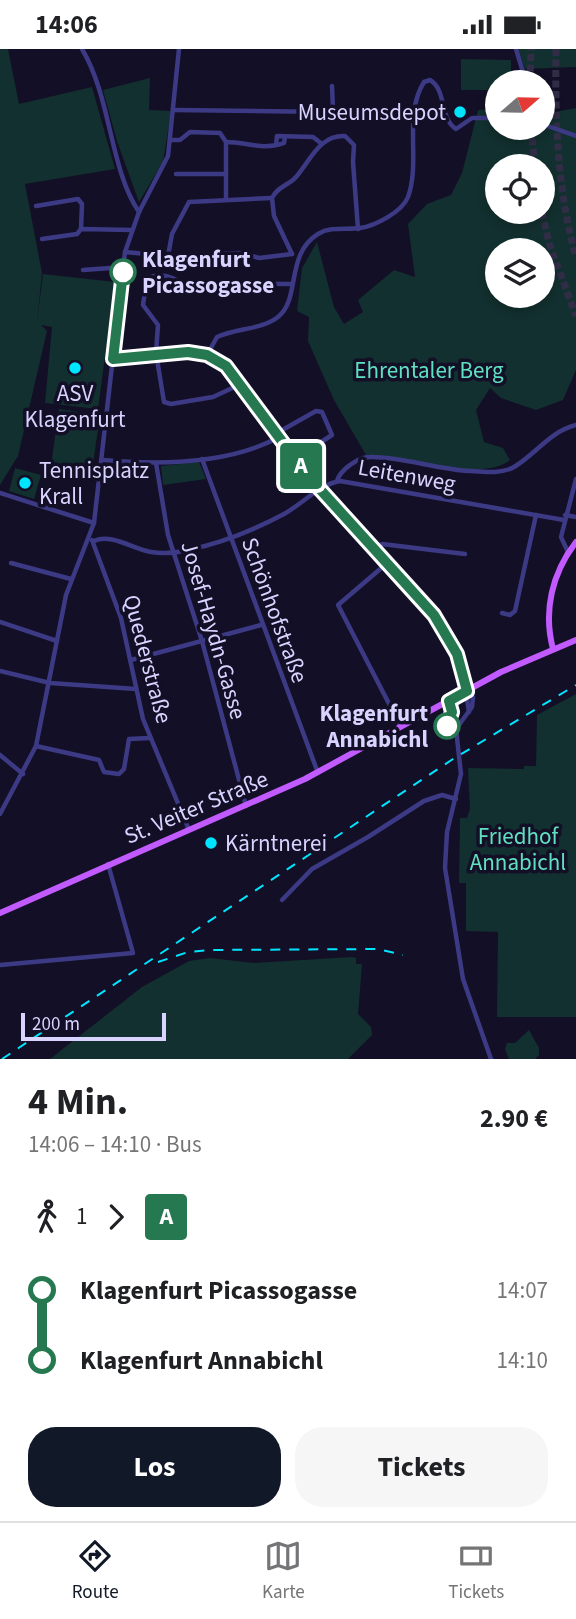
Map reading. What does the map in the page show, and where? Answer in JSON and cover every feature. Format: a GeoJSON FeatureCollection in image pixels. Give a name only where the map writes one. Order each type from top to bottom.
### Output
{"type":"FeatureCollection","features":[{"type":"Feature","properties":{"kind":"main road"},"geometry":{"type":"LineString","coordinates":[[552,649],[548,618],[554,580],[568,552],[576,543]]}},
{"type":"Feature","properties":{"kind":"main road","name":"St. Veiter Straße"},"geometry":{"type":"LineString","coordinates":[[0,913],[318,772],[501,671],[576,640]]}},
{"type":"Feature","properties":{"kind":"street"},"geometry":{"type":"LineString","coordinates":[[82,49],[94,72],[123,172],[139,212]]}},
{"type":"Feature","properties":{"kind":"street"},"geometry":{"type":"LineString","coordinates":[[0,814],[36,745],[71,579],[91,540],[125,252],[139,212],[165,165],[174,110],[179,49]]}},
{"type":"Feature","properties":{"kind":"street"},"geometry":{"type":"LineString","coordinates":[[516,49],[522,70]]}},
{"type":"Feature","properties":{"kind":"street"},"geometry":{"type":"LineString","coordinates":[[207,355],[217,337],[278,317],[287,308],[298,258],[320,232],[358,229],[388,216],[408,196],[416,104],[422,84],[430,80],[435,84],[451,126],[460,129],[472,118],[485,118]]}},
{"type":"Feature","properties":{"kind":"street"},"geometry":{"type":"LineString","coordinates":[[174,110],[330,112],[333,109],[332,86]]}},
{"type":"Feature","properties":{"kind":"street"},"geometry":{"type":"LineString","coordinates":[[555,129],[576,136]]}},
{"type":"Feature","properties":{"kind":"street"},"geometry":{"type":"LineString","coordinates":[[170,140],[180,140],[190,132],[218,132],[226,142],[226,199]]}},
{"type":"Feature","properties":{"kind":"street"},"geometry":{"type":"LineString","coordinates":[[298,258],[292,254],[274,216],[272,198],[282,185],[295,179],[322,144],[338,136],[354,142],[358,229]]}},
{"type":"Feature","properties":{"kind":"street"},"geometry":{"type":"LineString","coordinates":[[226,142],[246,142],[253,148],[276,145],[277,137],[313,137],[322,144]]}},
{"type":"Feature","properties":{"kind":"street"},"geometry":{"type":"LineString","coordinates":[[176,174],[226,174]]}},
{"type":"Feature","properties":{"kind":"street"},"geometry":{"type":"LineString","coordinates":[[169,256],[172,234],[189,202],[272,198]]}},
{"type":"Feature","properties":{"kind":"street"},"geometry":{"type":"LineString","coordinates":[[36,206],[78,199],[82,204],[81,229],[77,234],[42,239]]}},
{"type":"Feature","properties":{"kind":"street"},"geometry":{"type":"LineString","coordinates":[[81,229],[131,230]]}},
{"type":"Feature","properties":{"kind":"street"},"geometry":{"type":"LineString","coordinates":[[125,252],[169,256],[225,253],[279,258],[292,254]]}},
{"type":"Feature","properties":{"kind":"street"},"geometry":{"type":"LineString","coordinates":[[83,270],[124,267]]}},
{"type":"Feature","properties":{"kind":"street"},"geometry":{"type":"LineString","coordinates":[[241,384],[213,397],[166,404],[161,395],[156,353],[158,325],[143,305],[148,277],[173,277],[184,283],[291,284]]}},
{"type":"Feature","properties":{"kind":"street"},"geometry":{"type":"LineString","coordinates":[[113,359],[177,351],[207,355],[226,366],[320,490],[440,623],[457,654],[467,691],[465,698],[469,712],[458,724],[455,734],[461,774],[445,848],[449,895],[463,979],[491,1059]]}},
{"type":"Feature","properties":{"kind":"street"},"geometry":{"type":"LineString","coordinates":[[102,460],[156,463],[202,459],[278,435],[316,411],[322,412],[332,435],[295,459]]}},
{"type":"Feature","properties":{"kind":"street"},"geometry":{"type":"LineString","coordinates":[[337,481],[346,469],[369,457],[444,469],[503,471],[514,467],[558,432],[576,425]]}},
{"type":"Feature","properties":{"kind":"street","name":"Schönhofstraße"},"geometry":{"type":"LineString","coordinates":[[202,459],[261,625],[318,772]]}},
{"type":"Feature","properties":{"kind":"street","name":"Josef-Haydn-Gasse"},"geometry":{"type":"LineString","coordinates":[[156,463],[174,552],[202,641],[246,806]]}},
{"type":"Feature","properties":{"kind":"street"},"geometry":{"type":"LineString","coordinates":[[568,552],[562,542],[565,517],[576,479]]}},
{"type":"Feature","properties":{"kind":"street","name":"Leitenweg"},"geometry":{"type":"LineString","coordinates":[[91,540],[108,538],[140,550],[174,552],[230,538],[283,515],[337,481],[536,515],[576,517]]}},
{"type":"Feature","properties":{"kind":"street"},"geometry":{"type":"LineString","coordinates":[[0,493],[94,523]]}},
{"type":"Feature","properties":{"kind":"street"},"geometry":{"type":"LineString","coordinates":[[502,613],[510,615],[515,611],[536,515]]}},
{"type":"Feature","properties":{"kind":"street","name":"Quederstraße"},"geometry":{"type":"LineString","coordinates":[[91,540],[121,618],[150,738],[189,830]]}},
{"type":"Feature","properties":{"kind":"street"},"geometry":{"type":"LineString","coordinates":[[373,550],[382,544],[465,554]]}},
{"type":"Feature","properties":{"kind":"street"},"geometry":{"type":"LineString","coordinates":[[11,563],[71,579]]}},
{"type":"Feature","properties":{"kind":"street"},"geometry":{"type":"LineString","coordinates":[[386,564],[338,605],[402,728]]}},
{"type":"Feature","properties":{"kind":"street"},"geometry":{"type":"LineString","coordinates":[[0,622],[57,641]]}},
{"type":"Feature","properties":{"kind":"street"},"geometry":{"type":"LineString","coordinates":[[131,660],[261,625]]}},
{"type":"Feature","properties":{"kind":"street"},"geometry":{"type":"LineString","coordinates":[[0,671],[50,683],[136,689]]}},
{"type":"Feature","properties":{"kind":"street"},"geometry":{"type":"LineString","coordinates":[[36,745],[99,760],[104,772],[119,774],[124,769],[129,739],[150,738]]}},
{"type":"Feature","properties":{"kind":"street"},"geometry":{"type":"LineString","coordinates":[[0,755],[23,774]]}},
{"type":"Feature","properties":{"kind":"street"},"geometry":{"type":"LineString","coordinates":[[282,900],[312,869],[424,801],[442,795],[456,799]]}},
{"type":"Feature","properties":{"kind":"street"},"geometry":{"type":"LineString","coordinates":[[0,965],[133,953],[108,864]]}},
{"type":"Feature","properties":{"kind":"green space"},"geometry":{"type":"Polygon","coordinates":[[[0,49],[8,49],[19,104],[92,87],[115,169],[25,184],[42,273],[37,323],[43,274],[115,282],[98,409],[45,403],[52,327],[41,325],[47,331],[18,456],[0,485],[0,49]]]}},
{"type":"Feature","properties":{"kind":"green space"},"geometry":{"type":"Polygon","coordinates":[[[518,49],[576,49],[576,67],[525,69],[518,49]]]}},
{"type":"Feature","properties":{"kind":"green space"},"geometry":{"type":"Polygon","coordinates":[[[461,59],[511,60],[511,70],[485,70],[485,90],[461,90],[461,59]]]}},
{"type":"Feature","properties":{"kind":"green space"},"geometry":{"type":"Polygon","coordinates":[[[150,78],[149,110],[171,111],[163,162],[139,202],[117,141],[103,90],[150,78]]]}},
{"type":"Feature","properties":{"kind":"green space","name":"Ehrentaler Berg"},"geometry":{"type":"Polygon","coordinates":[[[576,108],[576,370],[563,400],[536,410],[501,398],[490,388],[476,410],[484,442],[503,448],[510,460],[497,466],[481,469],[441,468],[366,455],[334,400],[308,341],[309,317],[297,311],[302,268],[317,242],[334,307],[344,324],[363,312],[358,300],[394,270],[415,277],[408,224],[427,204],[451,195],[462,173],[478,110],[485,110],[485,140],[555,140],[555,112],[576,108]]]}},
{"type":"Feature","properties":{"kind":"green space"},"geometry":{"type":"Polygon","coordinates":[[[59,409],[100,415],[91,478],[50,472],[59,409]]]}},
{"type":"Feature","properties":{"kind":"green space"},"geometry":{"type":"Polygon","coordinates":[[[199,462],[206,479],[163,485],[161,466],[199,462]]]}},
{"type":"Feature","properties":{"kind":"green space","name":"Tennisplatz Krall"},"geometry":{"type":"Polygon","coordinates":[[[15,468],[41,475],[34,499],[9,491],[15,468]]]}},
{"type":"Feature","properties":{"kind":"green space","name":"Friedhof Annabichl"},"geometry":{"type":"Polygon","coordinates":[[[576,694],[576,1017],[497,1017],[498,932],[466,931],[466,883],[459,883],[460,818],[467,818],[470,809],[468,768],[524,769],[524,766],[536,766],[537,715],[576,694]]]}},
{"type":"Feature","properties":{"kind":"green space"},"geometry":{"type":"Polygon","coordinates":[[[210,958],[254,963],[356,958],[356,964],[362,964],[358,1014],[371,1027],[372,1035],[348,1059],[50,1059],[142,987],[189,961],[210,958]]]}},
{"type":"Feature","properties":{"kind":"green space"},"geometry":{"type":"Polygon","coordinates":[[[529,1030],[539,1048],[539,1055],[535,1059],[509,1059],[505,1049],[507,1043],[515,1043],[529,1030]]]}},
{"type":"Feature","properties":{"kind":"tunnel"},"geometry":{"type":"LineString","coordinates":[[530,70],[531,49]]}},
{"type":"Feature","properties":{"kind":"tunnel"},"geometry":{"type":"LineString","coordinates":[[556,49],[558,154],[576,257]]}},
{"type":"Feature","properties":{"kind":"tunnel"},"geometry":{"type":"LineString","coordinates":[[532,140],[534,154]]}},
{"type":"Feature","properties":{"kind":"tunnel"},"geometry":{"type":"LineString","coordinates":[[545,224],[576,316]]}},
{"type":"Feature","properties":{"kind":"railway"},"geometry":{"type":"LineString","coordinates":[[2,1059],[453,759],[576,685]]}},
{"type":"Feature","properties":{"kind":"railway"},"geometry":{"type":"LineString","coordinates":[[158,962],[188,952],[210,950],[378,949],[403,955]]}},
{"type":"Feature","properties":{"kind":"bus line","name":"A"},"geometry":{"type":"LineString","coordinates":[[123,272],[113,359],[177,351],[207,355],[226,366],[307,475],[440,623],[457,654],[467,691],[449,701],[452,712],[447,726]]}},
{"type":"Feature","properties":{"kind":"place","name":"Museumsdepot"},"geometry":{"type":"Point","coordinates":[460,112]}},
{"type":"Feature","properties":{"kind":"place","name":"Klagenfurt Picassogasse"},"geometry":{"type":"Point","coordinates":[123,272]}},
{"type":"Feature","properties":{"kind":"place","name":"ASV Klagenfurt"},"geometry":{"type":"Point","coordinates":[75,368]}},
{"type":"Feature","properties":{"kind":"place","name":"Tennisplatz Krall"},"geometry":{"type":"Point","coordinates":[25,483]}},
{"type":"Feature","properties":{"kind":"place","name":"Klagenfurt Annabichl"},"geometry":{"type":"Point","coordinates":[447,726]}},
{"type":"Feature","properties":{"kind":"place","name":"Kärntnerei"},"geometry":{"type":"Point","coordinates":[211,843]}}]}
